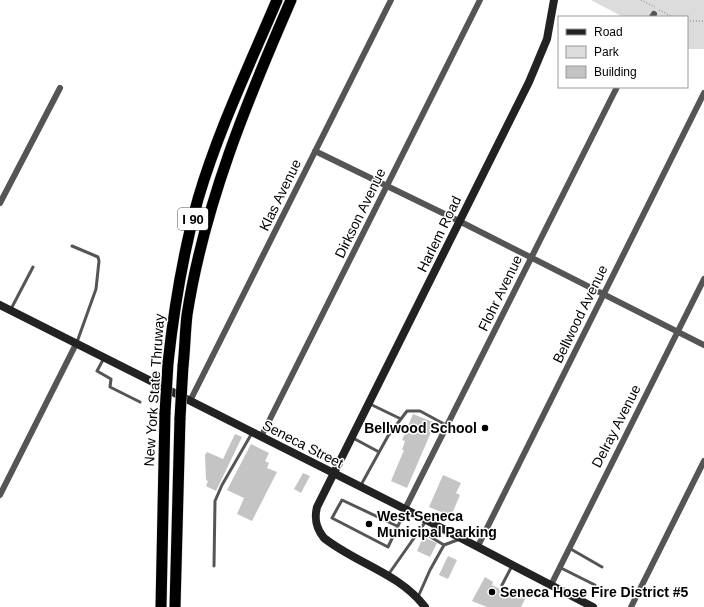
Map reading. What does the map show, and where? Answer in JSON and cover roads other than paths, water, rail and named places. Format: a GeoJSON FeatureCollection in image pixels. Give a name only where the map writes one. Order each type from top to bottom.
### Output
{"type":"FeatureCollection","features":[{"type":"Feature","properties":{"kind":"highway","name":"New York State Thruway"},"geometry":{"type":"LineString","coordinates":[[161,607],[165,413],[168,363],[174,310],[198,200],[219,138],[277,0]]}},
{"type":"Feature","properties":{"kind":"highway","name":"New York State Thruway"},"geometry":{"type":"LineString","coordinates":[[175,607],[180,418],[187,316],[204,234],[228,157],[252,89],[291,0]]}},
{"type":"Feature","properties":{"kind":"highway"},"geometry":{"type":"LineString","coordinates":[[275,36],[300,0]]}},
{"type":"Feature","properties":{"kind":"main road","name":"Harlem Road"},"geometry":{"type":"LineString","coordinates":[[388,575],[329,542],[320,533],[316,521],[317,507],[367,403],[434,275],[538,61],[547,39],[554,0]]}},
{"type":"Feature","properties":{"kind":"main road","name":"Seneca Street"},"geometry":{"type":"LineString","coordinates":[[0,305],[478,546],[593,607]]}},
{"type":"Feature","properties":{"kind":"main road"},"geometry":{"type":"LineString","coordinates":[[388,575],[405,585],[418,597],[425,607]]}},
{"type":"Feature","properties":{"kind":"street","name":"Klas Avenue"},"geometry":{"type":"LineString","coordinates":[[190,402],[391,0]]}},
{"type":"Feature","properties":{"kind":"street","name":"Dirkson Avenue"},"geometry":{"type":"LineString","coordinates":[[261,437],[480,0]]}},
{"type":"Feature","properties":{"kind":"street"},"geometry":{"type":"LineString","coordinates":[[0,204],[60,88]]}},
{"type":"Feature","properties":{"kind":"street","name":"Flohr Avenue"},"geometry":{"type":"LineString","coordinates":[[405,509],[616,88]]}},
{"type":"Feature","properties":{"kind":"street","name":"Bellwood Avenue"},"geometry":{"type":"LineString","coordinates":[[478,546],[704,93]]}},
{"type":"Feature","properties":{"kind":"street"},"geometry":{"type":"LineString","coordinates":[[315,151],[459,221],[704,345]]}},
{"type":"Feature","properties":{"kind":"street","name":"Delray Avenue"},"geometry":{"type":"LineString","coordinates":[[550,585],[704,279]]}},
{"type":"Feature","properties":{"kind":"street"},"geometry":{"type":"LineString","coordinates":[[0,495],[76,344]]}},
{"type":"Feature","properties":{"kind":"street"},"geometry":{"type":"LineString","coordinates":[[631,607],[704,461]]}},
{"type":"Feature","properties":{"kind":"lane"},"geometry":{"type":"LineString","coordinates":[[72,246],[98,257],[99,260],[96,289],[76,344]]}},
{"type":"Feature","properties":{"kind":"lane"},"geometry":{"type":"LineString","coordinates":[[11,311],[33,267]]}},
{"type":"Feature","properties":{"kind":"lane"},"geometry":{"type":"LineString","coordinates":[[104,358],[97,371],[111,379],[110,387],[140,402]]}},
{"type":"Feature","properties":{"kind":"lane"},"geometry":{"type":"LineString","coordinates":[[367,403],[401,419]]}},
{"type":"Feature","properties":{"kind":"lane"},"geometry":{"type":"LineString","coordinates":[[360,487],[379,452],[407,411],[420,411],[448,426]]}},
{"type":"Feature","properties":{"kind":"lane"},"geometry":{"type":"LineString","coordinates":[[214,566],[215,501],[222,484],[252,433]]}},
{"type":"Feature","properties":{"kind":"lane"},"geometry":{"type":"LineString","coordinates":[[351,437],[379,452]]}},
{"type":"Feature","properties":{"kind":"lane"},"geometry":{"type":"LineString","coordinates":[[397,526],[342,500],[332,518],[388,546],[405,509]]}},
{"type":"Feature","properties":{"kind":"lane"},"geometry":{"type":"LineString","coordinates":[[388,575],[426,520]]}},
{"type":"Feature","properties":{"kind":"lane"},"geometry":{"type":"LineString","coordinates":[[419,530],[444,545]]}},
{"type":"Feature","properties":{"kind":"lane"},"geometry":{"type":"LineString","coordinates":[[418,597],[430,570],[444,545],[462,538]]}},
{"type":"Feature","properties":{"kind":"lane"},"geometry":{"type":"LineString","coordinates":[[569,548],[602,567]]}},
{"type":"Feature","properties":{"kind":"lane"},"geometry":{"type":"LineString","coordinates":[[502,585],[513,565]]}},
{"type":"Feature","properties":{"kind":"lane"},"geometry":{"type":"LineString","coordinates":[[560,567],[595,585]]}},
{"type":"Feature","properties":{"kind":"place","name":"Bellwood School"},"geometry":{"type":"Point","coordinates":[485,428]}},
{"type":"Feature","properties":{"kind":"place","name":"West Seneca Municipal Parking"},"geometry":{"type":"Point","coordinates":[369,524]}},
{"type":"Feature","properties":{"kind":"place","name":"Seneca Hose Fire District #5"},"geometry":{"type":"Point","coordinates":[492,592]}}]}
